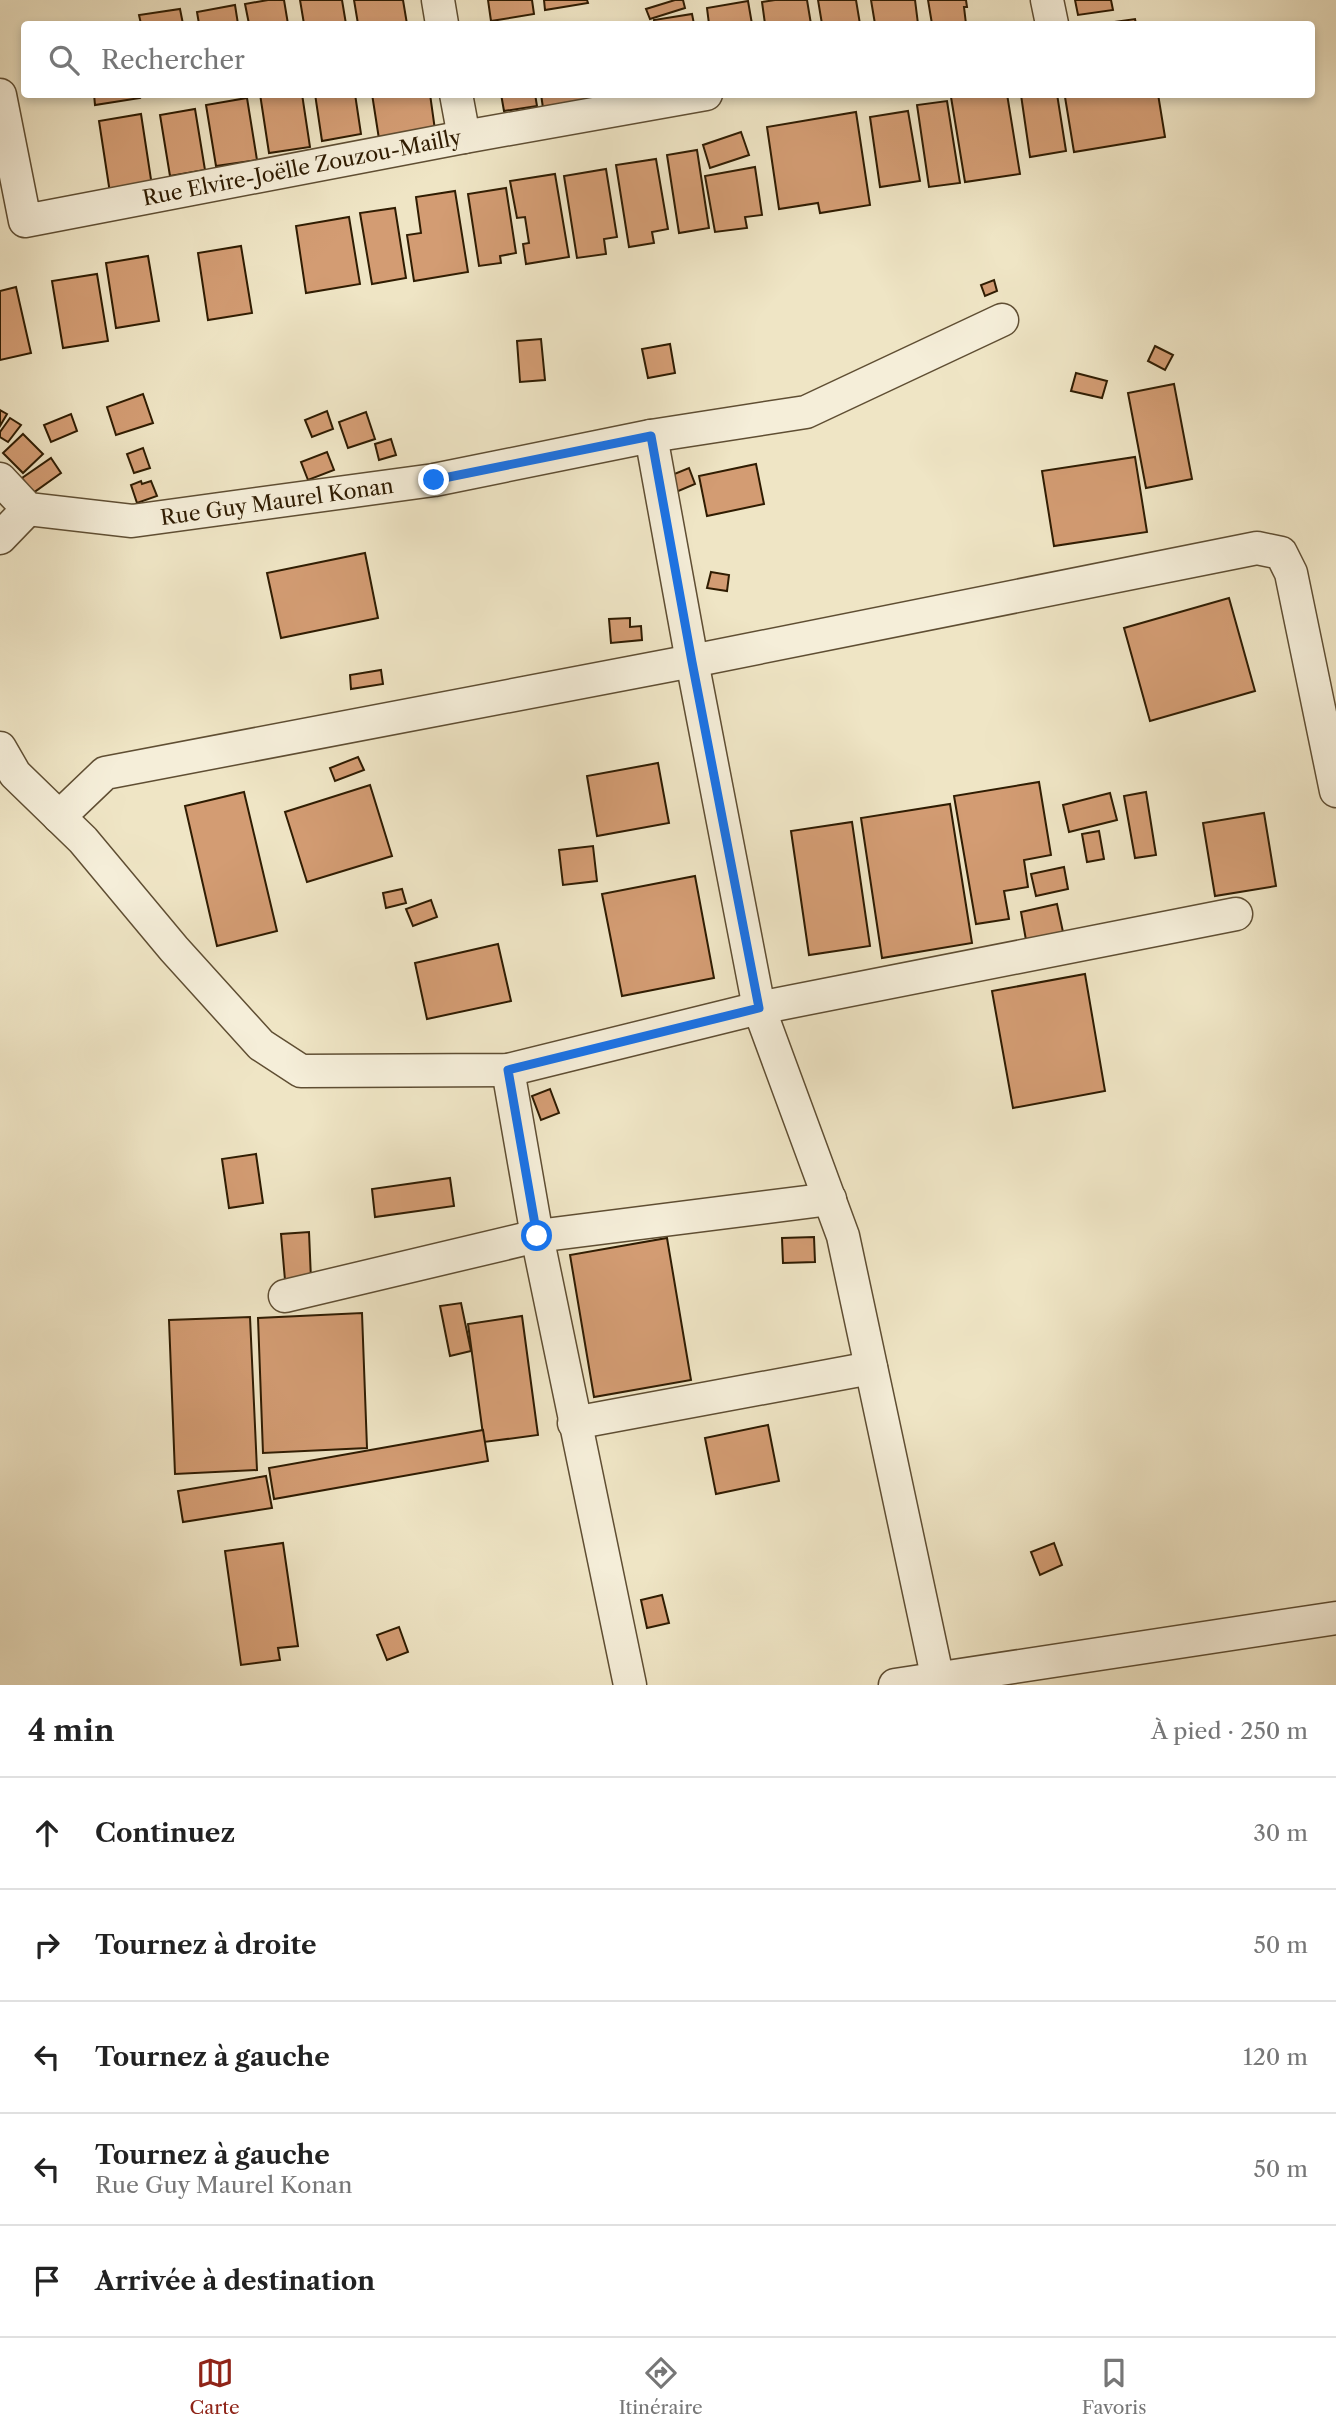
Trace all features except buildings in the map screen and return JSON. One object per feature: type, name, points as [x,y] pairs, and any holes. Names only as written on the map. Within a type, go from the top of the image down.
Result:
[{"type":"street","points":[[438,0],[442,21]]},
{"type":"street","points":[[1047,0],[1051,21]]},
{"type":"street","name":"Rue Elvire-Joëlle Zouzou-Mailly","points":[[0,95],[25,221],[683,98]]},
{"type":"street","points":[[457,98],[464,137]]},
{"type":"street","name":"Rue Guy Maurel Konan","points":[[27,509],[132,521],[434,480],[651,436],[807,412],[1002,320]]},
{"type":"street","points":[[651,436],[759,1008],[843,1236],[938,1681]]},
{"type":"street","points":[[0,479],[27,509],[0,538]]},
{"type":"street","points":[[59,817],[104,774],[692,662],[1257,548],[1281,553],[1291,573],[1336,791]]},
{"type":"street","points":[[0,748],[15,774],[83,840],[174,949],[261,1045],[301,1071],[508,1070],[759,1008],[1236,914]]},
{"type":"street","points":[[508,1070],[574,1423],[630,1685]]},
{"type":"street","points":[[285,1296],[537,1236],[830,1199]]},
{"type":"street","points":[[574,1423],[871,1368]]},
{"type":"street","points":[[895,1685],[938,1681],[1336,1618]]},
{"type":"route","points":[[434,480],[651,436],[759,1008],[508,1070],[537,1236]]}]
